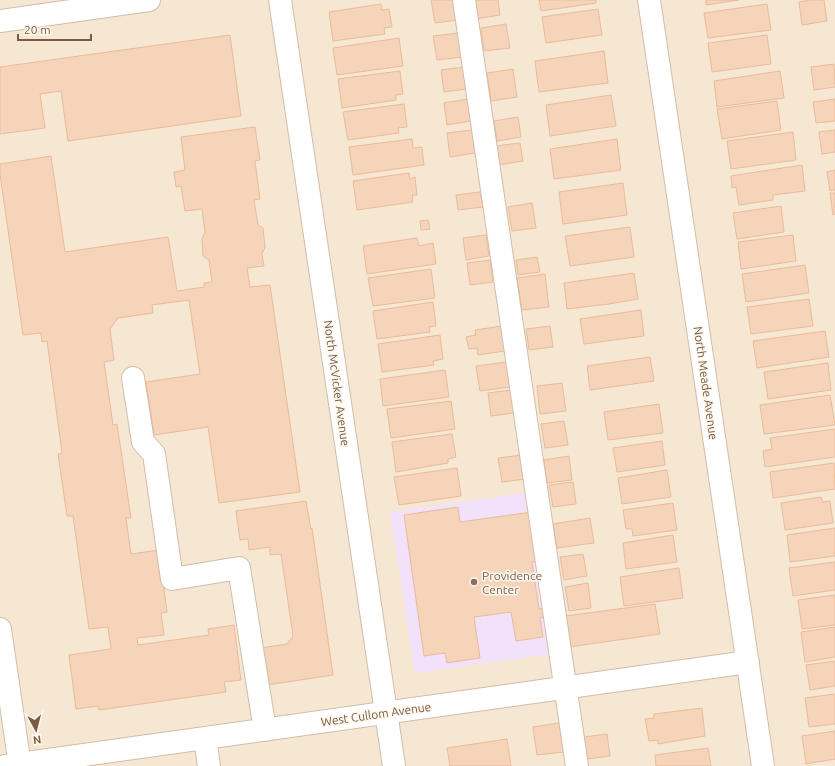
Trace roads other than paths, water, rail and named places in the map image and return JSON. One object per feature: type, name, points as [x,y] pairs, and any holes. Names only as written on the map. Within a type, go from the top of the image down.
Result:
[{"type":"street","points":[[0,21],[94,4],[149,0]]},
{"type":"street","name":"North McVicker Avenue","points":[[280,0],[394,766]]},
{"type":"street","points":[[464,0],[577,766]]},
{"type":"street","name":"North Meade Avenue","points":[[649,0],[763,766]]},
{"type":"street","points":[[133,378],[143,442],[154,454],[172,579],[239,568],[265,730]]},
{"type":"street","points":[[0,629],[15,765]]},
{"type":"street","name":"West Cullom Avenue","points":[[15,765],[748,662]]},
{"type":"street","points":[[205,738],[209,766]]},
{"type":"place","name":"Providence Center","points":[[474,582]]}]
